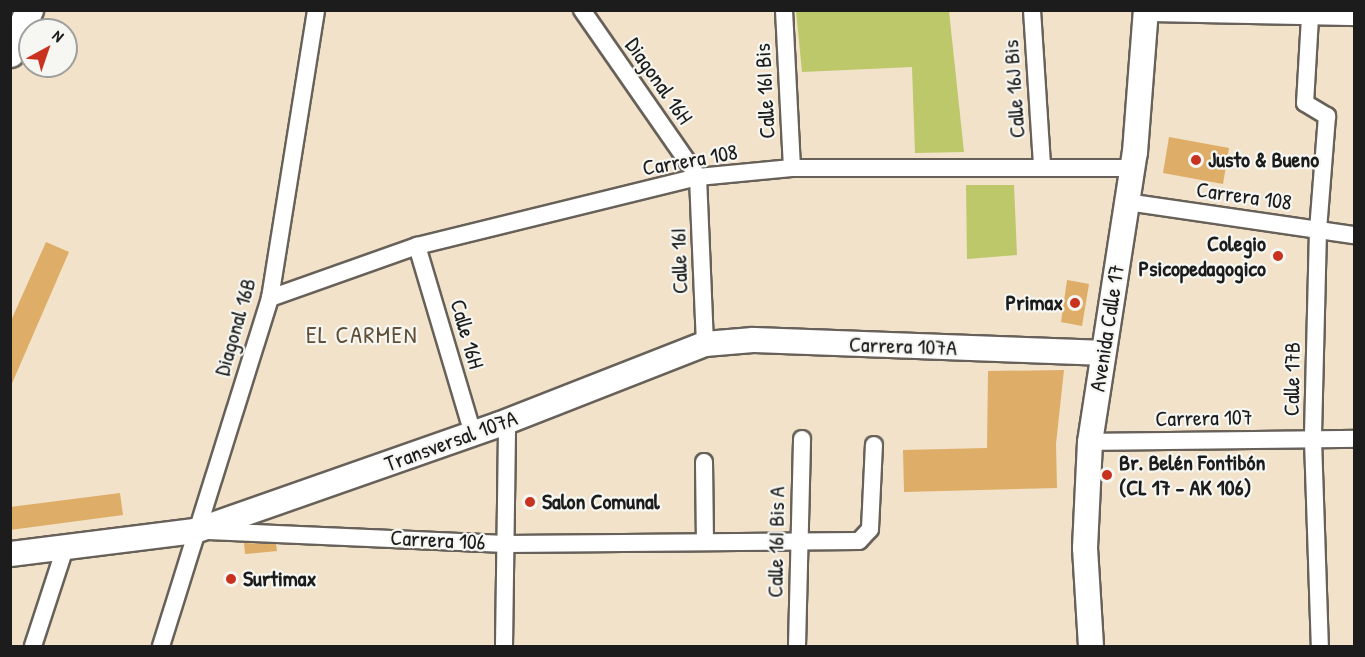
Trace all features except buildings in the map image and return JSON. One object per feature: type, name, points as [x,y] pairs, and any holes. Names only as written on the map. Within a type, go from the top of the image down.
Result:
[{"type":"main road","points":[[10,53],[29,10]]},
{"type":"street","name":"Diagonal 16B","points":[[161,646],[195,531],[270,298],[316,10]]},
{"type":"street","name":"Diagonal 16H","points":[[582,10],[698,177]]},
{"type":"street","name":"Calle 16I Bis","points":[[784,10],[792,168]]},
{"type":"street","name":"Calle 16J Bis","points":[[1032,10],[1042,165]]},
{"type":"street","points":[[1146,12],[1354,17]]},
{"type":"street","name":"Avenida Calle 17","points":[[1091,646],[1085,548],[1090,442],[1101,353],[1133,168],[1146,12]]},
{"type":"street","name":"Calle 17B","points":[[1310,17],[1305,103],[1325,113],[1318,230],[1313,440],[1320,646]]},
{"type":"street","name":"Carrera 108","points":[[270,298],[417,246],[698,177],[792,168],[1042,165],[1133,168]]},
{"type":"street","name":"Calle 16I","points":[[698,177],[705,344]]},
{"type":"street","name":"Carrera 108","points":[[1127,202],[1354,235]]},
{"type":"street","name":"Calle 16H","points":[[417,246],[472,434]]},
{"type":"street","name":"Carrera 107A","points":[[705,344],[753,340],[1101,353]]},
{"type":"street","name":"Transversal 107A","points":[[195,531],[507,422],[705,344]]},
{"type":"street","points":[[504,646],[507,422]]},
{"type":"street","name":"Carrera 107","points":[[1090,442],[1354,439]]},
{"type":"street","name":"Calle 16I Bis A","points":[[797,646],[797,541],[802,440]]},
{"type":"street","name":"Carrera 106","points":[[10,555],[195,531],[506,544],[705,540],[859,541],[870,529],[874,445]]},
{"type":"street","points":[[704,462],[705,540]]},
{"type":"street","points":[[33,646],[65,548]]},
{"type":"green space","points":[[796,11],[949,11],[964,152],[915,153],[912,67],[802,72]]},
{"type":"green space","points":[[966,185],[1014,185],[1017,255],[967,259]]},
{"type":"place","name":"Justo & Bueno","points":[[1196,160]]},
{"type":"place","name":"Colegio Psicopedagogico","points":[[1278,256]]},
{"type":"place","name":"Primax","points":[[1075,303]]},
{"type":"place","name":"Br. Belén Fontibón (CL 17 - AK 106)","points":[[1107,475]]},
{"type":"place","name":"Salon Comunal","points":[[530,502]]},
{"type":"place","name":"Surtimax","points":[[231,579]]},
{"type":"district","name":"EL CARMEN","points":[[362,335]]}]
